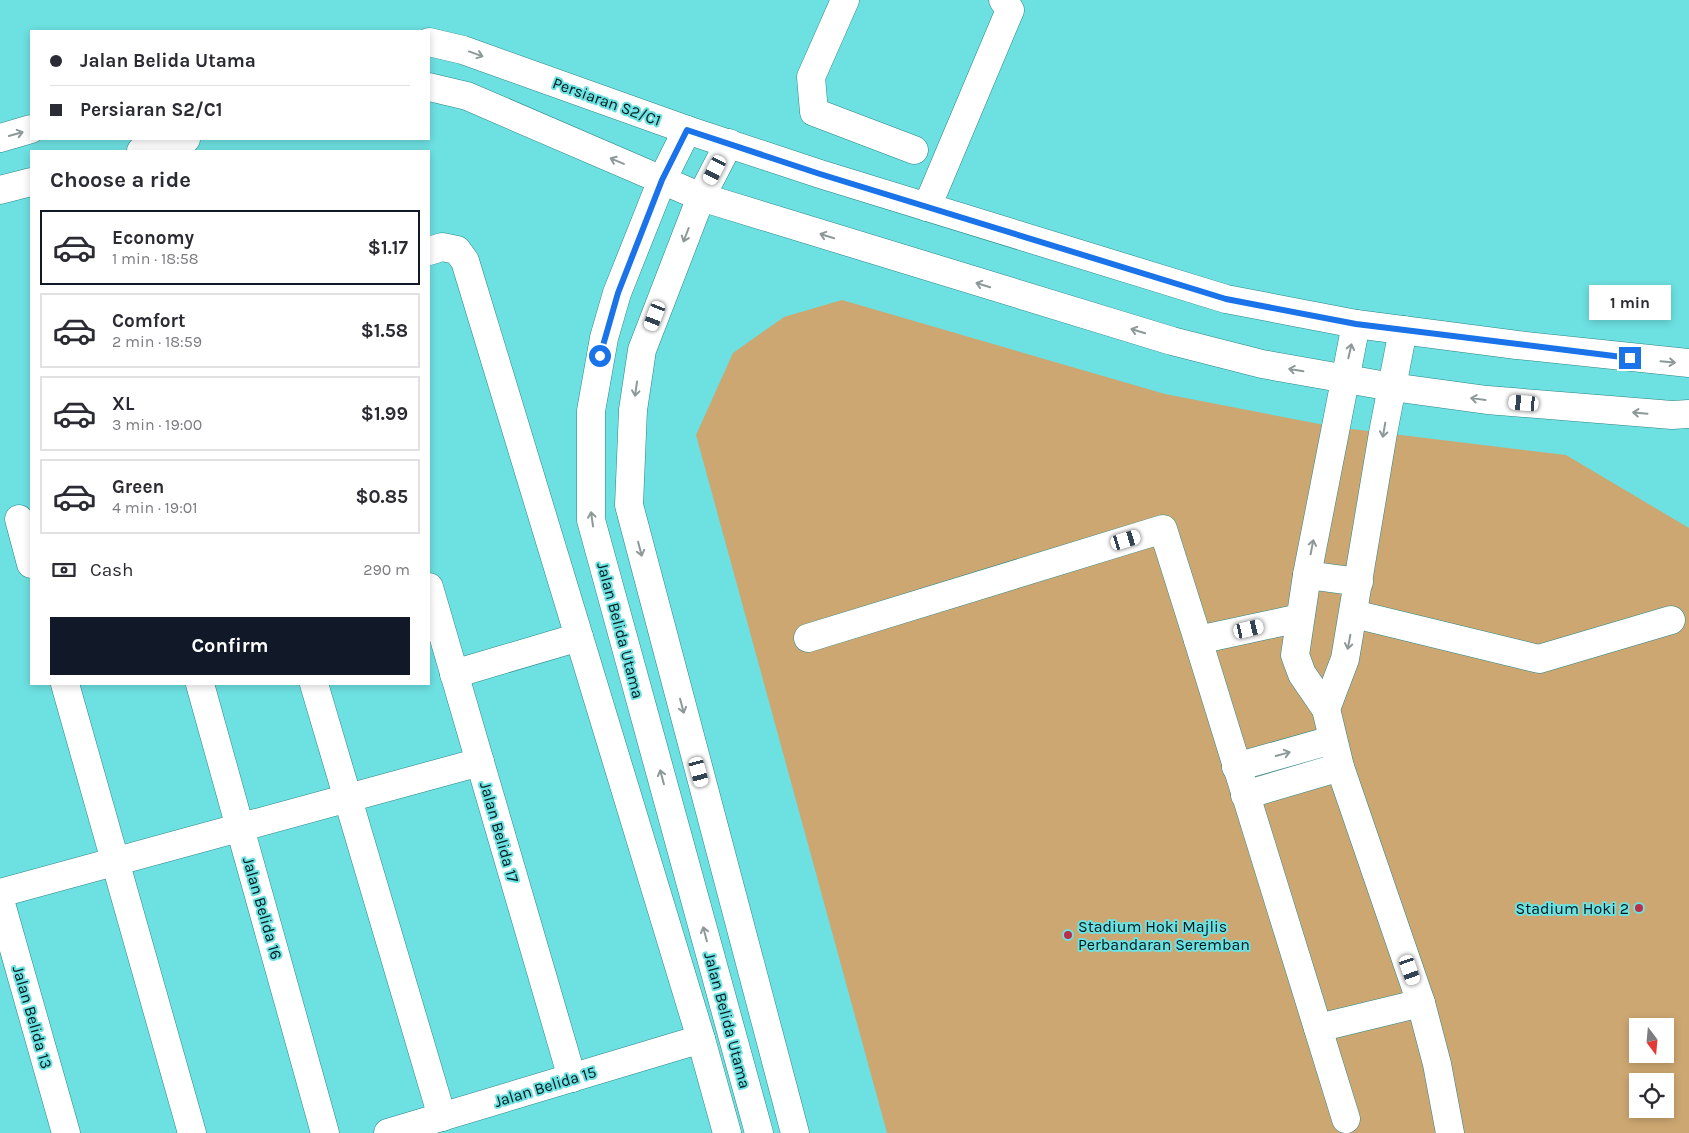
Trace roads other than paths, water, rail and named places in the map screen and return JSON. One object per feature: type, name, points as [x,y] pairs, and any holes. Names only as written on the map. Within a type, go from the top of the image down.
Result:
[{"type":"main road","points":[[844,0],[811,77],[814,112],[914,150]]},
{"type":"main road","points":[[927,207],[1010,10],[1002,0]]},
{"type":"main road","name":"Persiaran S2/C1","points":[[430,42],[463,50],[687,130],[927,207],[1226,299],[1356,324],[1689,363]]},
{"type":"main road","points":[[430,87],[467,96],[701,197],[1172,342],[1262,364],[1392,387],[1487,400],[1672,415],[1689,414]]},
{"type":"main road","points":[[0,138],[30,129]]},
{"type":"main road","name":"Jalan Belida Utama","points":[[687,130],[662,180],[618,293],[604,338],[591,411],[591,520],[759,1133]]},
{"type":"main road","points":[[145,150],[182,140]]},
{"type":"main road","points":[[729,143],[701,197],[642,350],[633,410],[629,505],[795,1133]]},
{"type":"main road","points":[[0,190],[30,182]]},
{"type":"main road","points":[[430,251],[442,247],[458,250],[465,261],[701,1039],[727,1133]]},
{"type":"main road","points":[[1356,324],[1307,575],[1296,656],[1302,674],[1326,709],[1332,740],[1340,766],[1422,1003],[1438,1064],[1450,1133]]},
{"type":"main road","points":[[1326,709],[1345,660],[1392,387],[1404,330]]},
{"type":"main road","points":[[17,520],[30,561]]},
{"type":"main road","points":[[808,638],[1163,529],[1346,1119]]},
{"type":"main road","points":[[1307,575],[1359,582]]},
{"type":"main road","name":"Jalan Belida 17","points":[[430,590],[572,1078]]},
{"type":"main road","points":[[1354,614],[1539,659],[1671,620]]},
{"type":"main road","points":[[1198,640],[1300,618]]},
{"type":"main road","points":[[454,674],[579,637]]},
{"type":"main road","points":[[65,685],[192,1133]]},
{"type":"main road","name":"Jalan Belida 16","points":[[200,685],[325,1133]]},
{"type":"main road","points":[[314,685],[442,1117]]},
{"type":"main road","points":[[1236,767],[1332,740]]},
{"type":"main road","points":[[0,893],[480,762]]},
{"type":"main road","points":[[1245,795],[1340,766]]},
{"type":"main road","name":"Jalan Belida 13","points":[[0,900],[66,1133]]},
{"type":"main road","points":[[1318,1028],[1422,1003]]},
{"type":"main road","name":"Jalan Belida 15","points":[[388,1133],[701,1039]]},
{"type":"place","name":"Stadium Hoki 2","points":[[1639,908]]},
{"type":"place","name":"Stadium Hoki Majlis Perbandaran Seremban","points":[[1068,935]]}]
